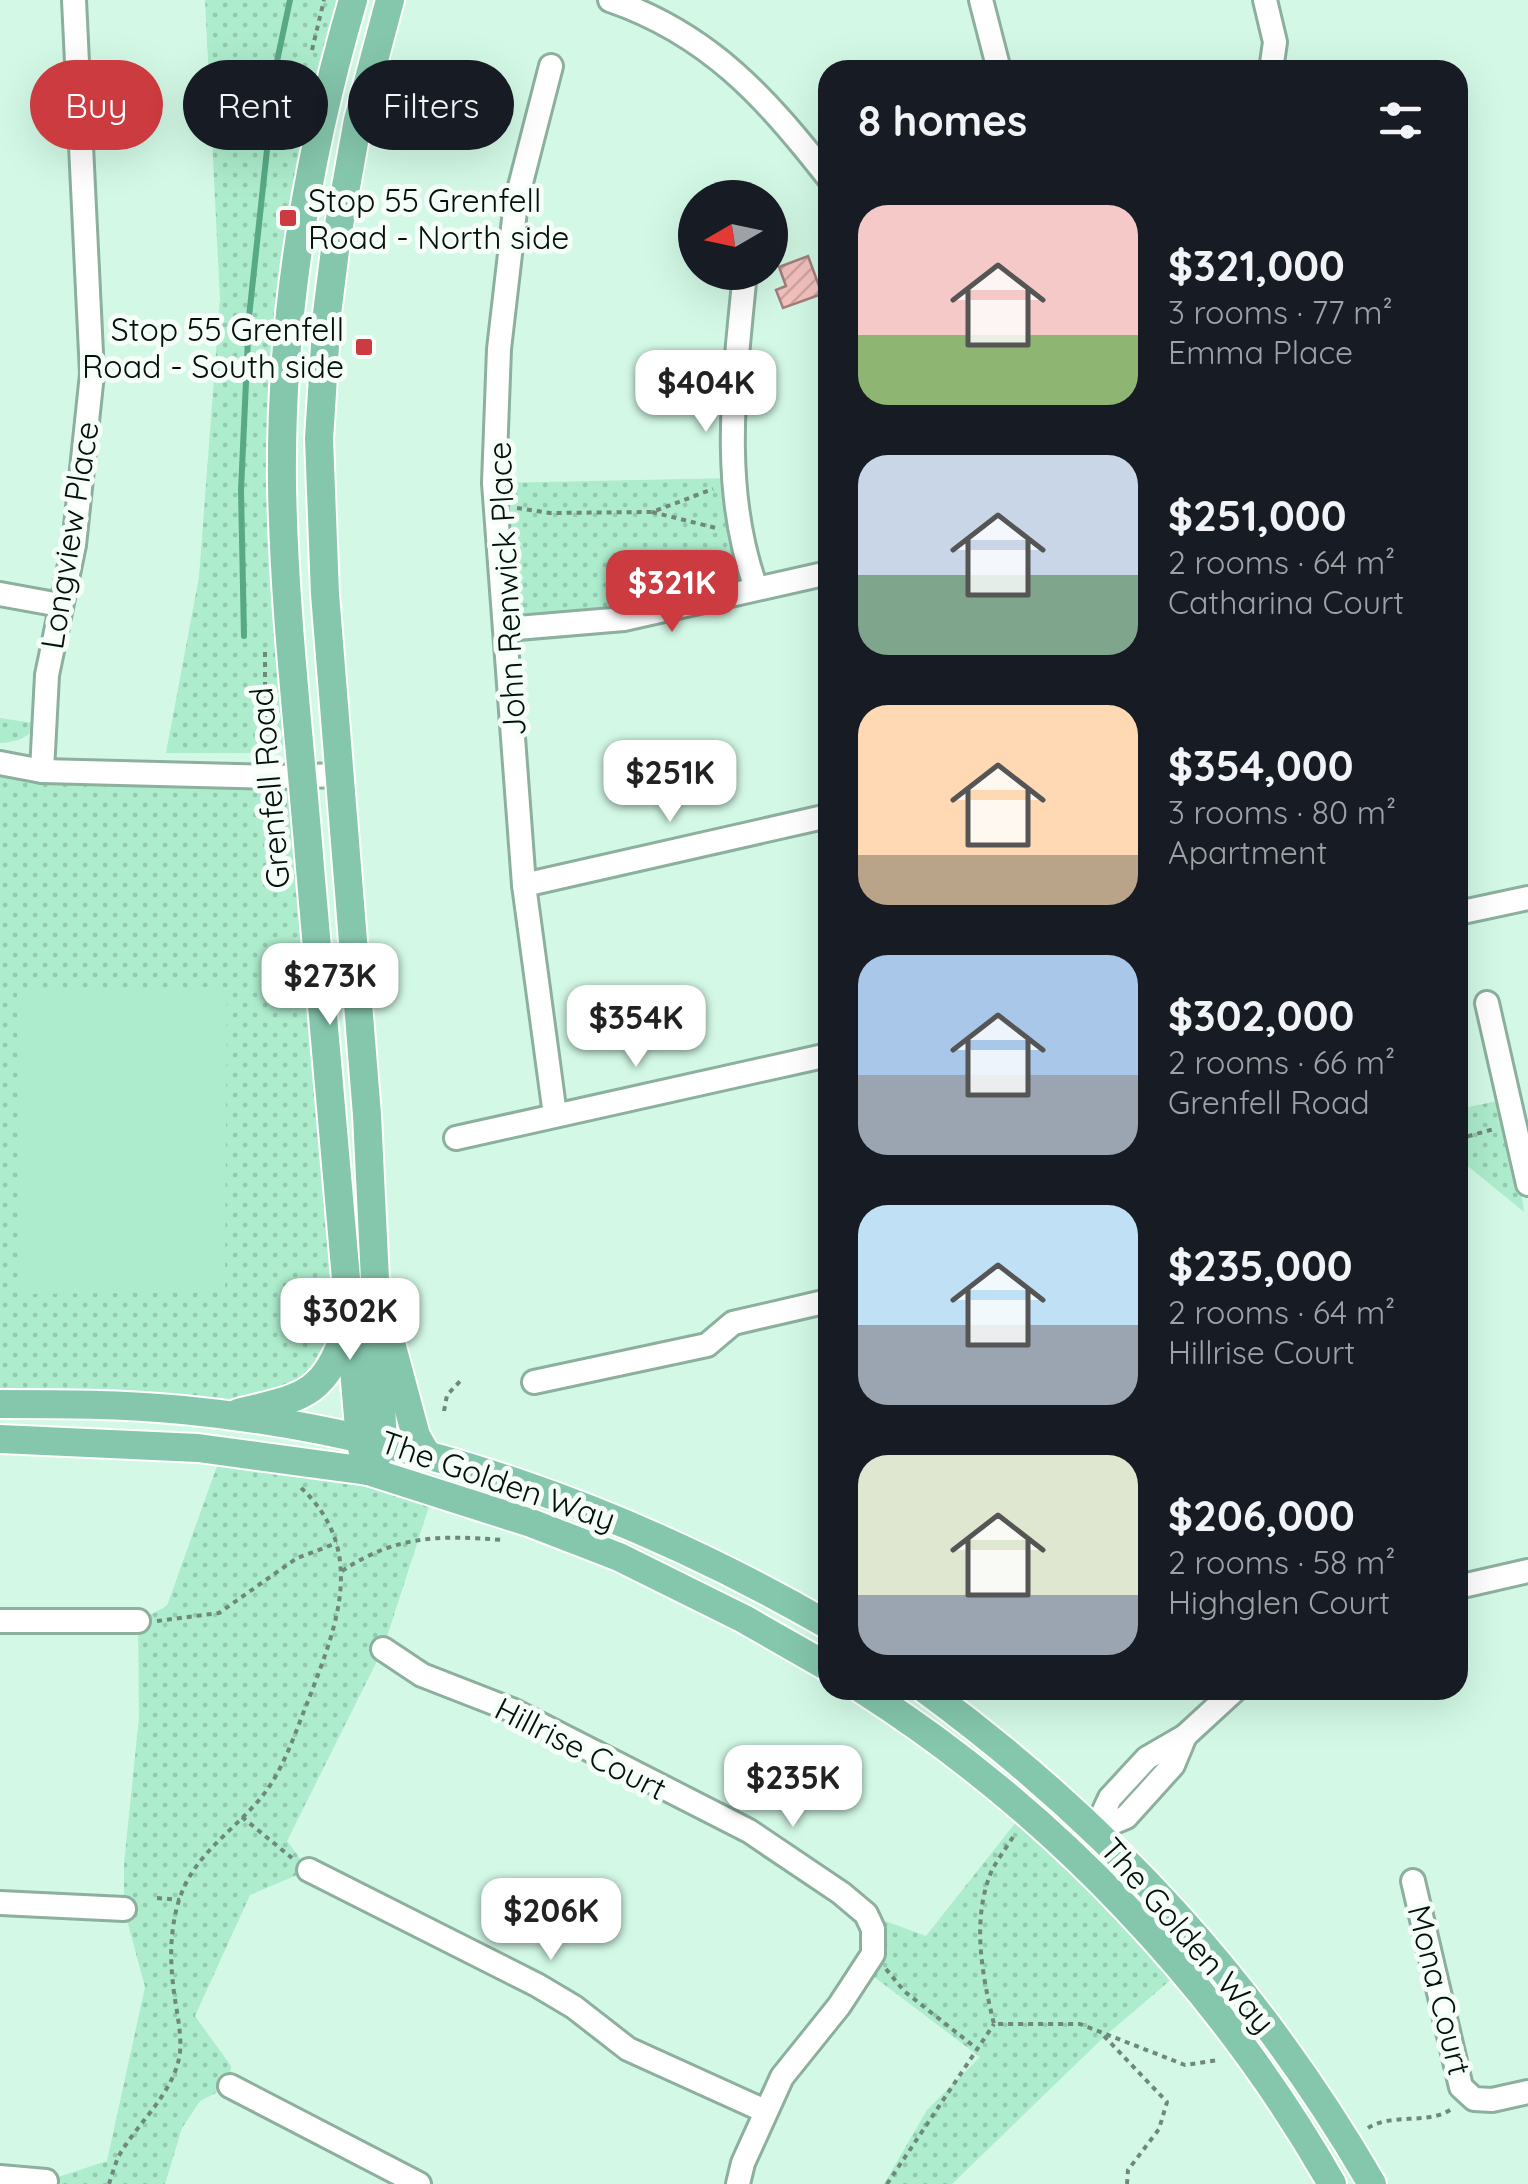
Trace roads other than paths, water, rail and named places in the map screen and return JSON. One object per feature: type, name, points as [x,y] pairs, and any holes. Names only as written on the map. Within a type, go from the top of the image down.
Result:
[{"type":"main road","name":"Grenfell Road","points":[[354,0],[316,138],[305,200],[285,372],[282,484],[302,776],[350,1319],[371,1442]]},
{"type":"main road","points":[[368,1470],[374,1277],[366,1115],[321,524],[322,374],[326,314],[345,184],[390,0]]},
{"type":"main road","points":[[374,1277],[416,1436],[427,1456]]},
{"type":"main road","points":[[227,1416],[281,1402],[318,1384],[332,1366],[350,1319]]},
{"type":"main road","name":"The Golden Way","points":[[0,1404],[108,1405],[227,1416],[427,1456],[527,1485],[654,1535],[818,1619]]},
{"type":"main road","name":"The Golden Way","points":[[0,1438],[198,1448],[368,1470],[619,1558],[744,1619],[818,1661]]},
{"type":"main road","name":"The Golden Way","points":[[878,1700],[944,1746],[1072,1855],[1182,1971],[1276,2094],[1332,2184]]},
{"type":"main road","name":"The Golden Way","points":[[939,1700],[1028,1769],[1128,1860],[1226,1968],[1318,2094],[1372,2184]]},
{"type":"street","name":"Longview Place","points":[[42,771],[46,675],[74,545],[92,374],[74,0]]},
{"type":"street","points":[[610,0],[699,42],[774,109],[818,164]]},
{"type":"street","points":[[981,0],[996,60]]},
{"type":"street","points":[[1265,0],[1275,42],[1272,60]]},
{"type":"street","name":"John Renwick Place","points":[[551,66],[516,202],[499,349],[494,482],[524,885],[555,1116]]},
{"type":"street","points":[[743,290],[732,408],[732,478],[740,534],[756,588]]},
{"type":"street","points":[[506,629],[624,619],[818,575]]},
{"type":"street","points":[[0,594],[60,605]]},
{"type":"street","points":[[0,763],[42,771],[339,775]]},
{"type":"street","points":[[524,885],[818,818]]},
{"type":"street","points":[[1468,911],[1528,898]]},
{"type":"street","points":[[1487,1003],[1528,1184]]},
{"type":"street","points":[[456,1138],[818,1056]]},
{"type":"street","points":[[534,1382],[707,1346],[733,1323],[818,1304]]},
{"type":"street","points":[[1468,1585],[1528,1571]]},
{"type":"street","points":[[0,1621],[138,1621]]},
{"type":"street","name":"Hillrise Court","points":[[383,1649],[422,1675],[512,1710],[748,1831],[856,1903],[873,1929],[873,1954],[839,2006],[782,2077],[765,2110]]},
{"type":"street","points":[[1072,1855],[1095,1830],[1132,1811],[1174,1765],[1185,1736],[1224,1700]]},
{"type":"street","points":[[309,1870],[536,1985],[574,2007],[628,2049],[765,2110],[738,2184]]},
{"type":"street","name":"Mona Court","points":[[1413,1881],[1462,2087],[1474,2100],[1528,2092]]},
{"type":"street","points":[[0,1903],[124,1908]]},
{"type":"street","points":[[230,2086],[420,2184]]},
{"type":"street","points":[[0,2177],[46,2181]]},
{"type":"waterway","points":[[244,636],[241,490],[249,317],[276,66],[290,0]]},
{"type":"place","name":"Stop 55 Grenfell Road - North side","points":[[288,218]]},
{"type":"place","name":"Stop 55 Grenfell Road - South side","points":[[364,347]]}]
